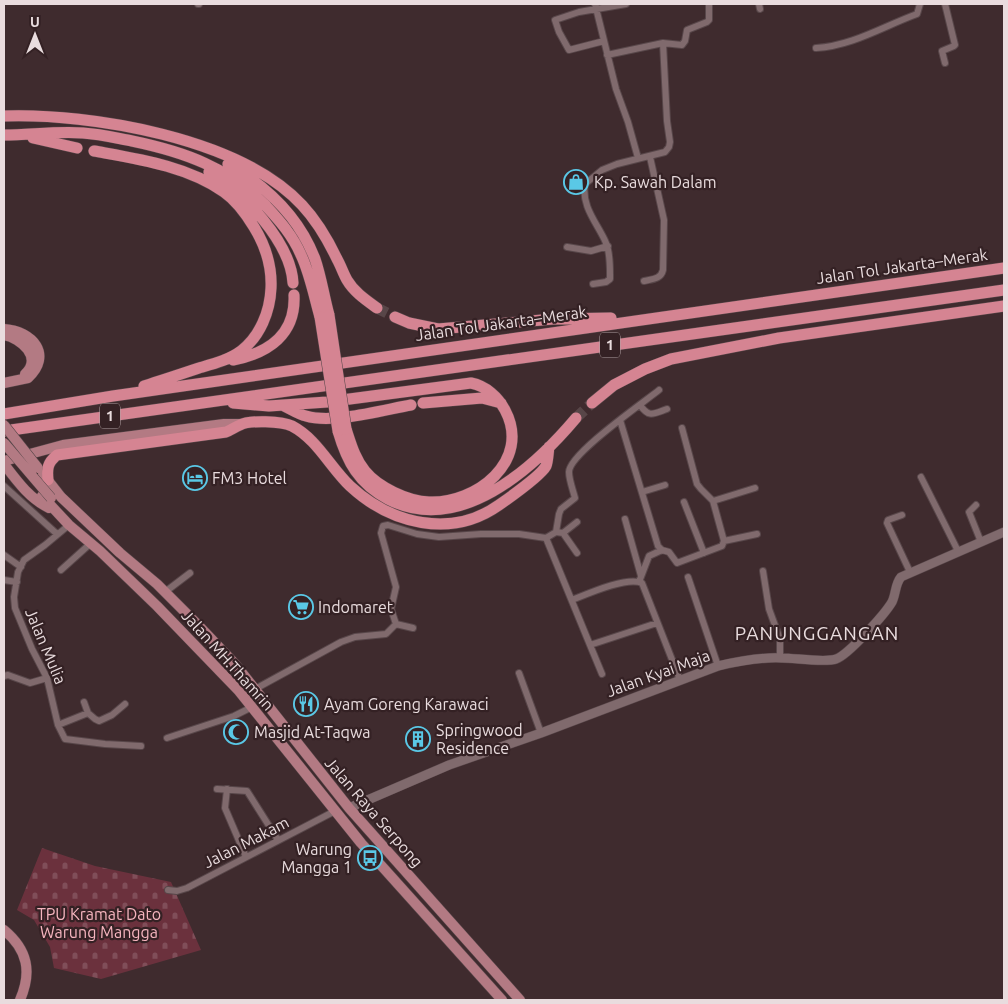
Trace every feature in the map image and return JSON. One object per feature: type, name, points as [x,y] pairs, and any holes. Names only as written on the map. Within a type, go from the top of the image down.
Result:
[{"type":"highway","points":[[4,116],[47,116],[78,119],[150,132],[220,153],[262,173],[285,189],[302,205],[321,229],[346,280],[377,308]]},
{"type":"highway","points":[[10,135],[84,133],[154,145],[204,162],[236,180],[257,197],[283,223],[302,256],[324,316]]},
{"type":"highway","points":[[10,135],[77,148]]},
{"type":"highway","points":[[184,141],[251,178],[272,195],[304,236],[315,260],[345,454],[357,475],[378,494],[399,505],[429,511],[452,509],[472,502],[493,492],[550,447],[576,418]]},
{"type":"highway","points":[[154,145],[195,164],[237,191],[279,241],[288,261],[293,283]]},
{"type":"highway","points":[[94,151],[159,164],[204,180],[225,193],[245,212],[259,236],[269,259],[271,280],[271,296],[258,334],[234,356],[113,396]]},
{"type":"highway","name":"Jalan Tol Jakarta–Merak","points":[[4,414],[113,396],[1004,268]]},
{"type":"highway","name":"1","points":[[4,431],[1004,290]]},
{"type":"highway","points":[[214,364],[244,358],[277,341],[289,326],[294,295]]},
{"type":"highway","points":[[592,403],[614,385],[645,369],[672,359],[779,338],[1004,306]]},
{"type":"highway","points":[[395,317],[409,323],[438,329],[552,318],[645,319]]},
{"type":"highway","points":[[216,401],[269,406],[327,402],[470,383],[484,388],[501,403],[507,414],[512,435],[509,456],[500,470],[487,484],[470,494],[450,500],[428,502],[400,494],[382,486],[365,470],[342,430]]},
{"type":"highway","points":[[283,405],[306,416],[326,418],[358,415],[417,404],[482,398],[501,403]]},
{"type":"highway","points":[[48,480],[48,466],[57,455],[226,432],[241,424],[277,422],[292,426],[312,442],[349,485],[386,512],[416,522],[443,523],[468,520],[491,511],[517,493],[546,467],[550,447]]},
{"type":"main road","points":[[4,329],[21,332],[32,339],[38,350],[38,360],[32,374],[28,378],[4,383]]},
{"type":"main road","points":[[4,335],[20,340],[27,347],[30,354],[28,371],[18,380]]},
{"type":"main road","points":[[43,498],[22,488],[4,463],[63,445],[224,424],[241,424]]},
{"type":"main road","name":"Jalan Raya Serpong","points":[[4,425],[62,497],[199,626],[255,689],[349,808],[520,1000]]},
{"type":"main road","points":[[4,442],[43,498]]},
{"type":"main road","points":[[4,451],[58,514],[91,543]]},
{"type":"main road","name":"Jalan Raya Serpong","points":[[43,498],[80,515]]},
{"type":"main road","name":"Jalan Kyai Maja","points":[[349,808],[449,765],[541,733],[718,666],[740,661],[780,657],[832,660],[842,656],[892,601],[898,580],[901,577],[1004,532]]},
{"type":"main road","name":"Jalan MH.Thamrin","points":[[91,543],[157,606],[239,691],[335,811],[420,910],[502,1000]]},
{"type":"main road","points":[[274,735],[284,727]]},
{"type":"main road","points":[[420,910],[431,901]]},
{"type":"main road","points":[[4,930],[20,947],[26,963],[27,980],[20,1000]]},
{"type":"street","points":[[604,41],[569,50],[556,26],[555,20],[595,6],[626,4]]},
{"type":"street","points":[[607,55],[662,43],[683,44],[687,30],[709,20],[709,4]]},
{"type":"street","points":[[816,48],[834,46],[860,38],[889,24],[917,14],[920,4]]},
{"type":"street","points":[[945,4],[954,44],[954,46],[942,51],[945,63]]},
{"type":"street","points":[[595,6],[616,89],[638,158]]},
{"type":"street","points":[[593,284],[610,279],[608,246],[585,200],[585,184],[602,170],[638,158],[650,157],[665,152],[669,147],[662,43]]},
{"type":"street","points":[[644,280],[661,276],[663,270],[664,220],[650,157]]},
{"type":"street","points":[[567,247],[591,251],[608,246]]},
{"type":"street","points":[[577,553],[559,532],[559,514],[561,509],[575,498],[569,472],[574,460],[620,420],[659,390]]},
{"type":"street","points":[[640,405],[646,413],[650,414],[667,409]]},
{"type":"street","points":[[620,420],[658,546],[662,550],[669,552],[677,563],[722,546],[724,541],[713,501],[698,484],[682,428]]},
{"type":"street","points":[[921,478],[958,552]]},
{"type":"street","points":[[642,492],[665,485]]},
{"type":"street","points":[[4,486],[57,534]]},
{"type":"street","points":[[713,501],[755,488]]},
{"type":"street","points":[[684,502],[704,553]]},
{"type":"street","points":[[976,505],[969,512],[981,542]]},
{"type":"street","points":[[902,515],[888,520],[887,523],[910,572]]},
{"type":"street","points":[[625,519],[640,579],[680,680]]},
{"type":"street","points":[[396,624],[391,609],[396,587],[382,533],[383,526],[388,525],[417,534],[439,537],[503,534],[546,538],[576,522]]},
{"type":"street","points":[[4,555],[21,567],[24,560],[69,525]]},
{"type":"street","points":[[724,541],[757,534]]},
{"type":"street","points":[[546,538],[602,674]]},
{"type":"street","points":[[61,570],[91,543]]},
{"type":"street","points":[[640,579],[649,556],[662,550]]},
{"type":"street","name":"Jalan Mulia","points":[[21,567],[14,598],[15,608],[32,650],[47,678],[58,725],[66,739],[141,746]]},
{"type":"street","points":[[763,571],[769,609],[780,639],[780,657]]},
{"type":"street","points":[[165,592],[190,573]]},
{"type":"street","points":[[688,577],[718,666]]},
{"type":"street","points":[[572,600],[606,587],[640,579]]},
{"type":"street","points":[[4,580],[17,582]]},
{"type":"street","points":[[590,645],[657,623]]},
{"type":"street","points":[[396,624],[413,628]]},
{"type":"street","points":[[255,689],[341,642],[354,637],[386,634],[396,624]]},
{"type":"street","points":[[520,672],[541,733]]},
{"type":"street","points":[[4,676],[8,675],[30,683],[47,678]]},
{"type":"street","points":[[84,702],[88,714],[99,721],[112,715],[124,704]]},
{"type":"street","points":[[167,738],[234,716],[252,707]]},
{"type":"street","points":[[58,725],[88,714]]},
{"type":"street","points":[[217,789],[244,790],[248,792],[278,840]]},
{"type":"street","points":[[227,789],[225,808],[246,857]]},
{"type":"street","name":"Jalan Makam","points":[[168,890],[183,890],[335,811]]},
{"type":"green space","name":"TPU Kramat Dato Warung Mangga","points":[[42,848],[95,866],[171,882],[201,950],[101,979],[54,968],[50,947],[34,920],[17,910]]},
{"type":"tunnel","points":[[377,308],[395,317]]},
{"type":"tunnel","points":[[576,418],[592,403]]},
{"type":"place","name":"Kp. Sawah Dalam","points":[[576,182]]},
{"type":"place","name":"FM3 Hotel","points":[[195,478]]},
{"type":"place","name":"Indomaret","points":[[301,607]]},
{"type":"place","name":"Ayam Goreng Karawaci","points":[[306,704]]},
{"type":"place","name":"Masjid At-Taqwa","points":[[236,732]]},
{"type":"place","name":"Springwood Residence","points":[[418,739]]},
{"type":"place","name":"Warung Mangga 1","points":[[370,858]]},
{"type":"district","name":"PANUNGGANGAN","points":[[817,633]]}]
